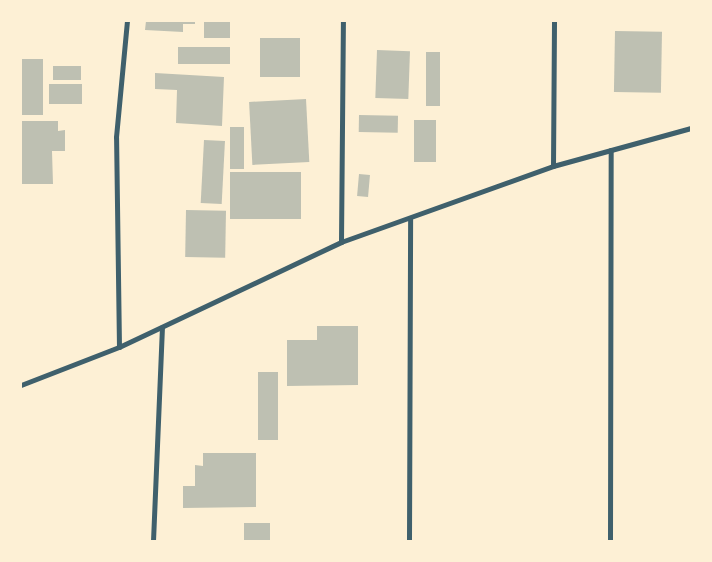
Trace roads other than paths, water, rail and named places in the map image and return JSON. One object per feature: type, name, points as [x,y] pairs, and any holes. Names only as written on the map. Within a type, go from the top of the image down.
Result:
[{"type":"street","points":[[119,347],[116,138],[127,21]]},
{"type":"street","points":[[341,242],[343,21]]},
{"type":"street","points":[[554,21],[554,166]]},
{"type":"street","points":[[21,385],[162,328],[341,242],[410,219],[554,166],[691,128]]},
{"type":"street","points":[[610,150],[610,541]]},
{"type":"street","points":[[409,541],[410,219]]},
{"type":"street","points":[[153,541],[162,328]]}]
